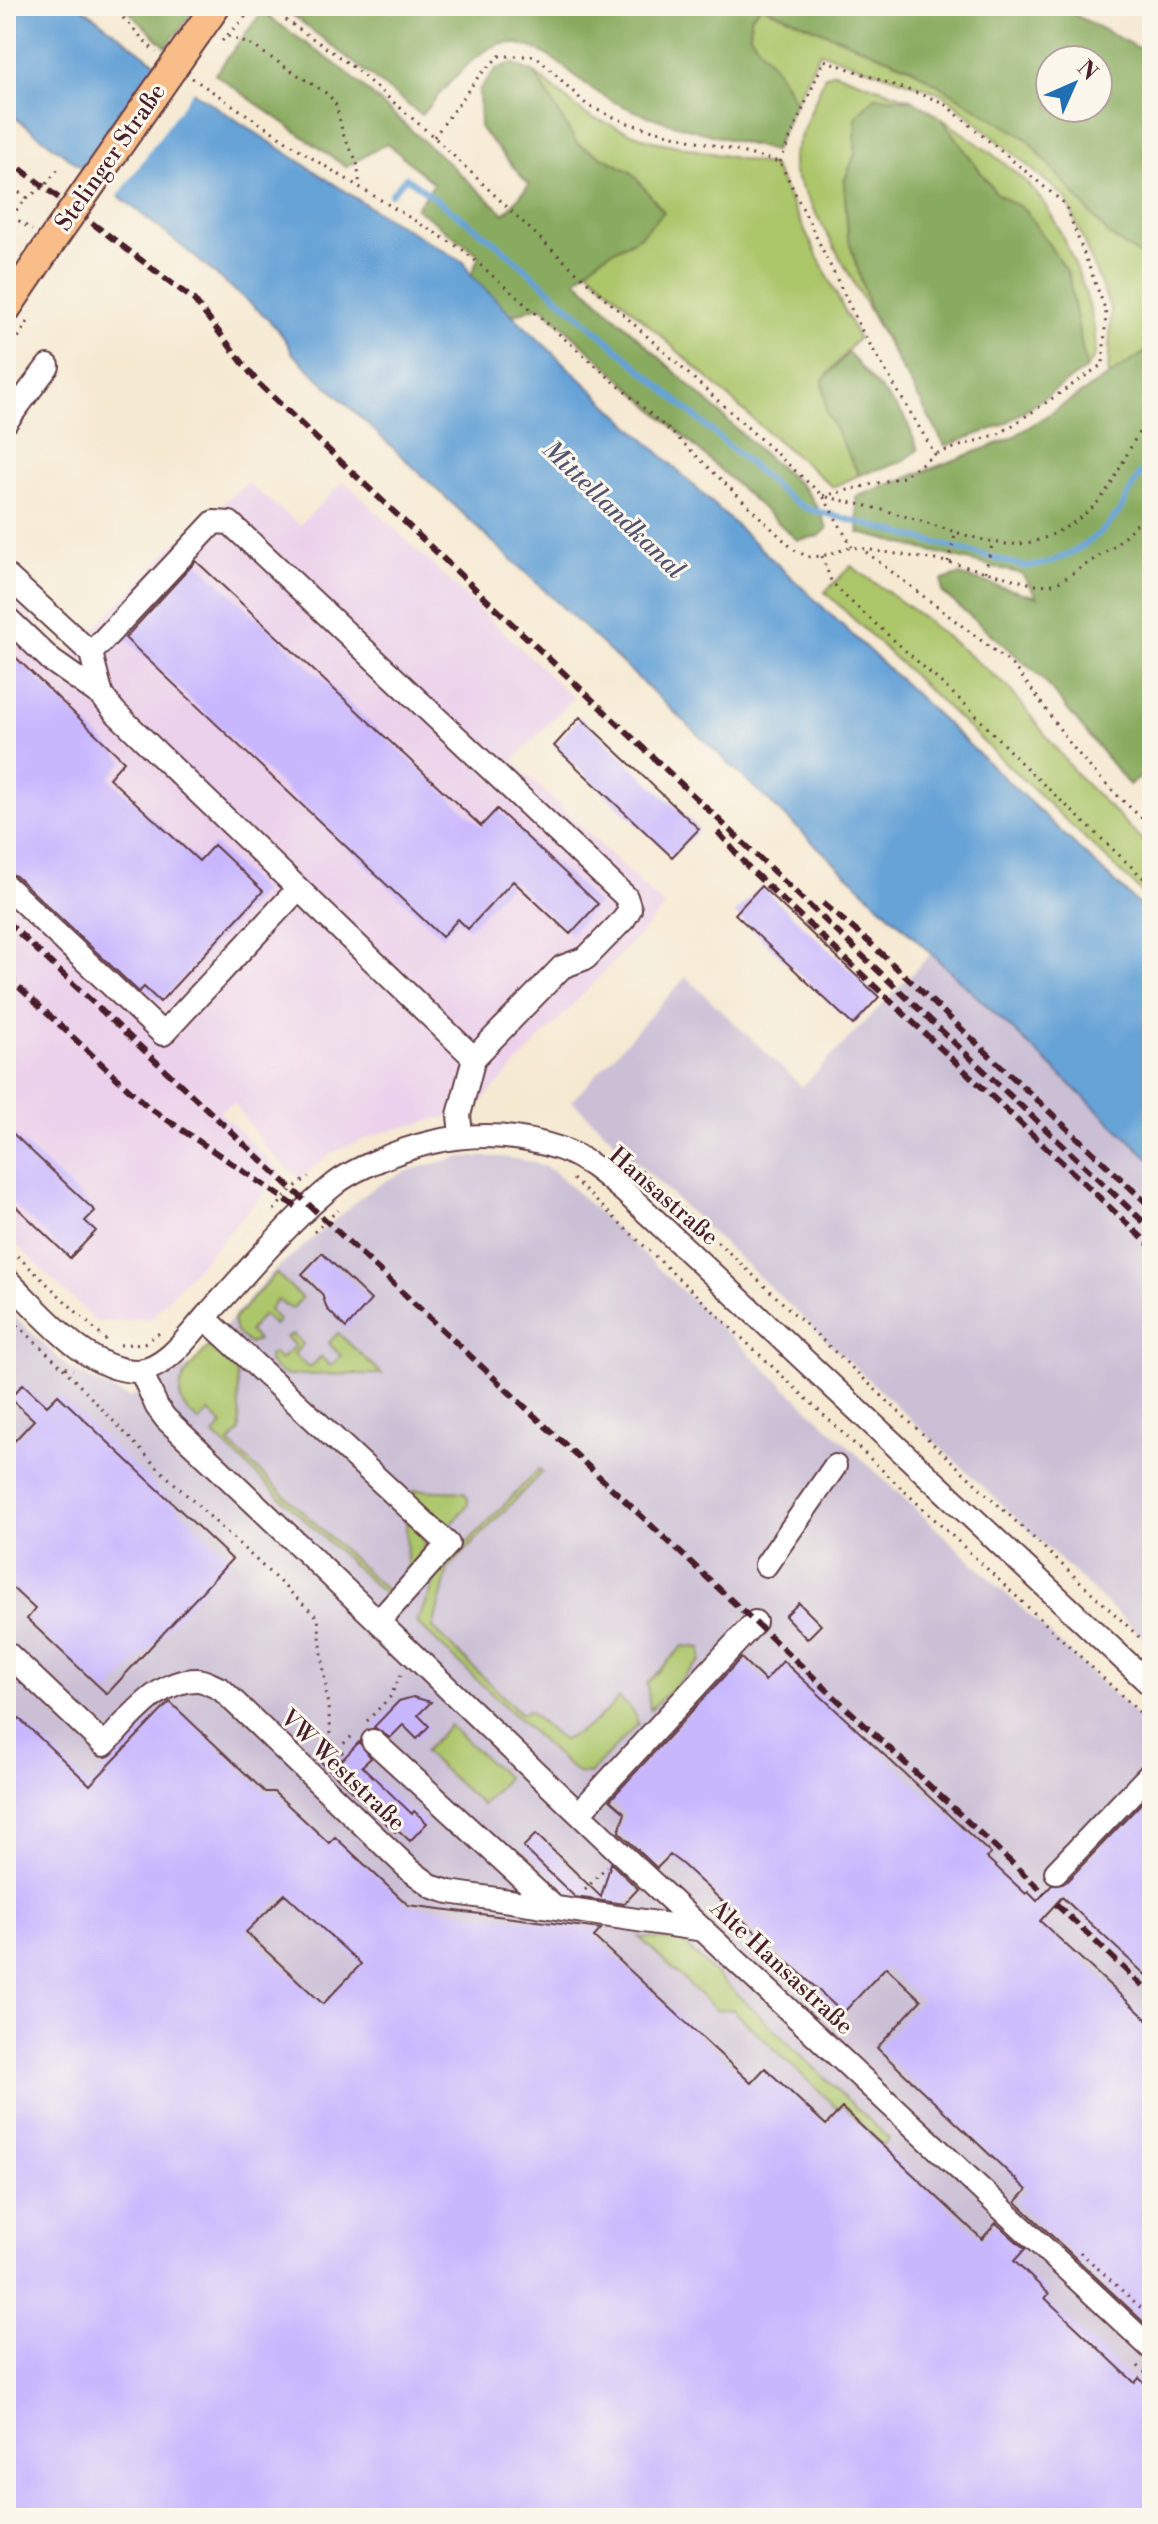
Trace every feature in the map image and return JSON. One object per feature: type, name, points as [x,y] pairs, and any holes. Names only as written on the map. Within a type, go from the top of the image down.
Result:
[{"type":"main road","name":"Stelinger Straße","points":[[6,309],[44,236],[216,6]]},
{"type":"street","points":[[6,422],[48,366]]},
{"type":"street","points":[[91,653],[214,522],[230,523],[626,897],[630,909],[624,919],[586,958],[562,967],[474,1058],[459,1115],[461,1136]]},
{"type":"street","points":[[6,575],[91,653],[102,696]]},
{"type":"street","points":[[6,617],[52,661],[102,696],[474,1058]]},
{"type":"street","points":[[6,886],[163,1034],[298,889]]},
{"type":"street","name":"Hansastraße","points":[[141,1371],[172,1353],[310,1206],[337,1182],[404,1149],[461,1136],[488,1134],[561,1149],[593,1166],[615,1184],[1152,1686]]},
{"type":"street","points":[[6,1279],[83,1352],[111,1368],[141,1371]]},
{"type":"street","points":[[205,1318],[448,1544],[379,1621]]},
{"type":"street","name":"Alte Hansastraße","points":[[141,1371],[157,1407],[166,1419],[616,1849],[1152,2349]]},
{"type":"street","points":[[766,1565],[835,1466]]},
{"type":"street","points":[[579,1813],[755,1622]]},
{"type":"street","name":"VW Weststraße","points":[[6,1652],[104,1745],[152,1696],[175,1683],[199,1680],[221,1689],[426,1882],[449,1892],[705,1930]]},
{"type":"street","points":[[373,1741],[564,1909]]},
{"type":"street","points":[[1056,1872],[1152,1772]]},
{"type":"path","points":[[112,6],[159,55]]},
{"type":"path","points":[[252,6],[228,36],[253,46],[329,95],[336,105],[343,134],[357,162],[360,187]]},
{"type":"path","points":[[266,6],[348,63],[434,137],[550,248],[823,496],[852,547]]},
{"type":"path","points":[[434,137],[478,77],[499,56],[536,56],[588,106],[630,124],[780,162]]},
{"type":"path","points":[[823,496],[903,477],[935,454],[1001,433],[1103,364],[1106,311],[1065,204],[942,102],[824,60],[780,162],[862,331],[935,454]]},
{"type":"path","points":[[192,78],[315,160],[463,250],[677,437],[793,549],[808,557],[852,547],[948,562],[1036,585],[1056,584],[1113,547],[1152,509]]},
{"type":"path","points":[[6,222],[27,198],[45,186],[58,169]]},
{"type":"path","points":[[6,183],[27,198]]},
{"type":"path","points":[[12,216],[44,236]]},
{"type":"path","points":[[823,496],[993,541],[1014,545],[1034,542],[1072,523],[1093,506],[1152,414]]},
{"type":"path","points":[[948,562],[956,531]]},
{"type":"path","points":[[984,573],[993,541]]},
{"type":"path","points":[[863,549],[1009,662],[1028,682],[1070,743],[1102,780],[1152,827]]},
{"type":"path","points":[[822,556],[831,581],[847,598],[968,707],[1043,784],[1152,886]]},
{"type":"path","points":[[609,1151],[644,1173],[1152,1649]]},
{"type":"path","points":[[271,1216],[276,1205],[292,1189],[314,1174]]},
{"type":"path","points":[[569,1176],[1152,1724]]},
{"type":"path","points":[[309,1236],[345,1203]]},
{"type":"path","points":[[6,1245],[112,1345],[136,1345],[164,1331]]},
{"type":"path","points":[[61,1366],[159,1469],[318,1618],[332,1743],[346,1756]]},
{"type":"path","points":[[338,1749],[390,1697],[409,1652]]},
{"type":"path","points":[[564,1909],[606,1867],[616,1849]]},
{"type":"shaded area","points":[[344,481],[573,698],[513,761],[665,907],[469,1115],[450,1116],[380,1133],[333,1152],[299,1179],[263,1145],[235,1103],[219,1111],[282,1173],[151,1318],[97,1322],[6,1235],[6,594],[71,654],[177,541],[247,483],[300,525]]},
{"type":"shaded area","points":[[932,953],[1152,1161],[1152,1646],[572,1101],[686,977],[802,1087]]},
{"type":"shaded area","points":[[460,1157],[502,1157],[533,1162],[555,1172],[1152,1730],[1152,2518],[6,2518],[6,1309],[71,1370],[129,1398],[191,1365],[274,1271],[369,1191],[416,1168]]},
{"type":"green space","points":[[123,6],[198,6],[166,47]]},
{"type":"green space","points":[[281,6],[761,6],[751,17],[750,35],[779,73],[795,102],[774,151],[656,119],[612,101],[533,48],[509,43],[498,45],[473,60],[421,115]]},
{"type":"green space","points":[[761,6],[909,67],[1027,139],[1109,235],[1144,258],[1152,254],[1152,348],[1108,376],[1111,310],[1066,198],[943,94],[820,52],[795,102],[779,73],[750,35],[751,17]]},
{"type":"green space","points":[[761,6],[1058,6],[1152,55],[1152,254],[1144,258],[1109,235],[1027,139],[909,67]]},
{"type":"green space","points":[[262,12],[345,71],[505,214],[529,185],[480,128],[479,90],[496,69],[512,63],[535,73],[577,144],[631,172],[664,212],[639,237],[601,257],[576,280],[797,482],[817,507],[827,529],[819,536],[797,540],[541,306],[512,315],[471,276],[479,255],[416,208],[434,184],[387,143],[346,167],[215,74]]},
{"type":"green space","points":[[834,72],[913,100],[876,97],[856,116],[855,154],[844,183],[848,237],[871,312],[904,374],[793,172],[793,155],[825,76]]},
{"type":"green space","points":[[535,73],[586,115],[649,140],[773,166],[858,338],[823,380],[826,411],[859,475],[833,487],[765,430],[587,269],[601,257],[639,237],[631,172],[577,144]]},
{"type":"green space","points":[[875,97],[913,100],[941,118],[996,193],[1025,210],[1068,273],[1086,369],[1003,425],[945,446],[871,312],[848,237],[844,182],[855,154],[856,116]]},
{"type":"green space","points":[[941,118],[1020,177],[1050,213],[1070,252],[1092,318],[1095,354],[1086,369],[1068,273],[1025,210],[996,193]]},
{"type":"green space","points":[[1152,348],[1152,770],[1129,785],[1041,677],[942,592],[942,580],[959,575],[1037,597],[1022,574],[859,533],[856,497],[1010,439]]},
{"type":"green space","points":[[848,353],[905,417],[918,450],[902,462],[859,475],[826,411],[823,380]]},
{"type":"green space","points":[[851,566],[917,613],[1008,687],[1077,775],[1152,850],[1152,902],[825,592]]},
{"type":"green space","points":[[276,1273],[302,1298],[292,1309],[277,1300],[269,1310],[279,1320],[274,1325],[263,1315],[249,1331],[258,1340],[249,1344],[236,1332],[233,1320]]},
{"type":"green space","points":[[338,1333],[382,1374],[287,1375],[277,1371],[269,1362],[269,1356],[273,1353],[280,1360],[295,1346],[286,1337],[293,1334],[303,1344],[294,1354],[309,1368],[321,1357],[331,1366],[341,1356],[329,1343]]},
{"type":"green space","points":[[209,1346],[230,1353],[237,1361],[240,1431],[229,1443],[385,1589],[385,1595],[214,1435],[223,1425],[209,1412],[199,1422],[185,1408],[181,1400],[182,1383],[191,1366]]},
{"type":"green space","points":[[539,1469],[542,1472],[448,1569],[433,1628],[521,1714],[529,1711],[563,1740],[594,1722],[619,1698],[625,1703],[638,1724],[589,1774],[578,1773],[566,1764],[416,1622],[438,1573]]},
{"type":"green space","points":[[414,1490],[464,1492],[468,1505],[448,1527],[411,1494]]},
{"type":"green space","points":[[406,1520],[424,1543],[421,1554],[409,1569],[407,1566]]},
{"type":"green space","points":[[683,1646],[701,1648],[701,1660],[650,1710],[647,1683]]},
{"type":"green space","points":[[449,1725],[507,1778],[482,1805],[424,1752]]},
{"type":"green space","points":[[639,1937],[682,1942],[889,2139],[883,2145],[843,2105],[838,2109],[732,2009],[716,2010]]},
{"type":"water","name":"Mittellandkanal","points":[[6,6],[80,6],[198,95],[377,212],[465,263],[471,276],[1152,917],[1152,1161],[293,354],[281,333],[264,316],[146,217],[6,111]]},
{"type":"pier","points":[[161,61],[195,87],[116,199],[83,173]]},
{"type":"building","points":[[196,561],[481,826],[497,809],[598,904],[570,934],[513,881],[468,929],[458,919],[442,937],[125,638]]},
{"type":"building","points":[[6,648],[124,761],[109,778],[199,861],[214,845],[263,891],[160,1002],[144,987],[139,992],[16,876],[6,872]]},
{"type":"building","points":[[580,717],[699,829],[672,857],[554,746]]},
{"type":"building","points":[[761,886],[879,997],[853,1025],[735,914]]},
{"type":"building","points":[[6,1127],[95,1211],[85,1221],[96,1231],[70,1258],[6,1197]]},
{"type":"building","points":[[322,1253],[371,1300],[346,1328],[327,1309],[322,1294],[302,1274]]},
{"type":"building","points":[[23,1384],[47,1406],[58,1395],[232,1559],[107,1694],[27,1619],[35,1609],[6,1582],[6,1450],[34,1420],[10,1398]]},
{"type":"building","points":[[799,1603],[821,1625],[807,1639],[785,1616]]},
{"type":"building","points":[[741,1658],[765,1681],[783,1661],[991,1854],[987,1858],[1037,1901],[1052,1885],[1066,1882],[1152,1792],[1152,1981],[1062,1897],[1040,1921],[1152,2024],[1152,2330],[1016,2202],[1027,2190],[877,2048],[921,2000],[886,1967],[843,2013],[682,1864],[670,1855],[657,1868],[619,1832],[625,1813],[610,1800]]},
{"type":"building","points":[[413,1697],[431,1702],[418,1715],[429,1726],[417,1739],[403,1725],[390,1738],[374,1727],[399,1701]]},
{"type":"building","points":[[170,1702],[265,1792],[274,1792],[329,1843],[335,1837],[408,1905],[601,1929],[594,1937],[751,2083],[765,2068],[826,2125],[842,2108],[982,2239],[996,2223],[1025,2249],[1014,2261],[1049,2294],[1045,2298],[1135,2383],[1139,2378],[1152,2390],[1152,2518],[6,2518],[6,1706],[90,1785]],"holes":[[[285,1894],[361,1964],[323,2004],[246,1932]]]},
{"type":"building","points":[[359,1742],[371,1758],[362,1766],[412,1814],[414,1811],[427,1823],[410,1841],[397,1829],[395,1832],[320,1761],[331,1750],[342,1760]]},
{"type":"building","points":[[536,1834],[601,1897],[611,1863],[638,1889],[624,1904],[575,1897],[523,1847]]},
{"type":"waterway","points":[[391,194],[406,177],[496,243],[785,495],[805,508],[1027,567],[1065,556],[1090,541],[1118,513],[1144,469],[1152,472]]},
{"type":"waterway","points":[[1144,469],[1152,458]]},
{"type":"railway","points":[[6,158],[194,300],[259,384],[1152,1230]]},
{"type":"railway","points":[[718,832],[750,869],[1152,1247]]},
{"type":"railway","points":[[823,903],[870,943],[1152,1208]]},
{"type":"railway","points":[[6,921],[1045,1894]]},
{"type":"railway","points":[[6,975],[148,1107],[298,1208]]},
{"type":"railway","points":[[1056,1904],[1152,1995]]}]
